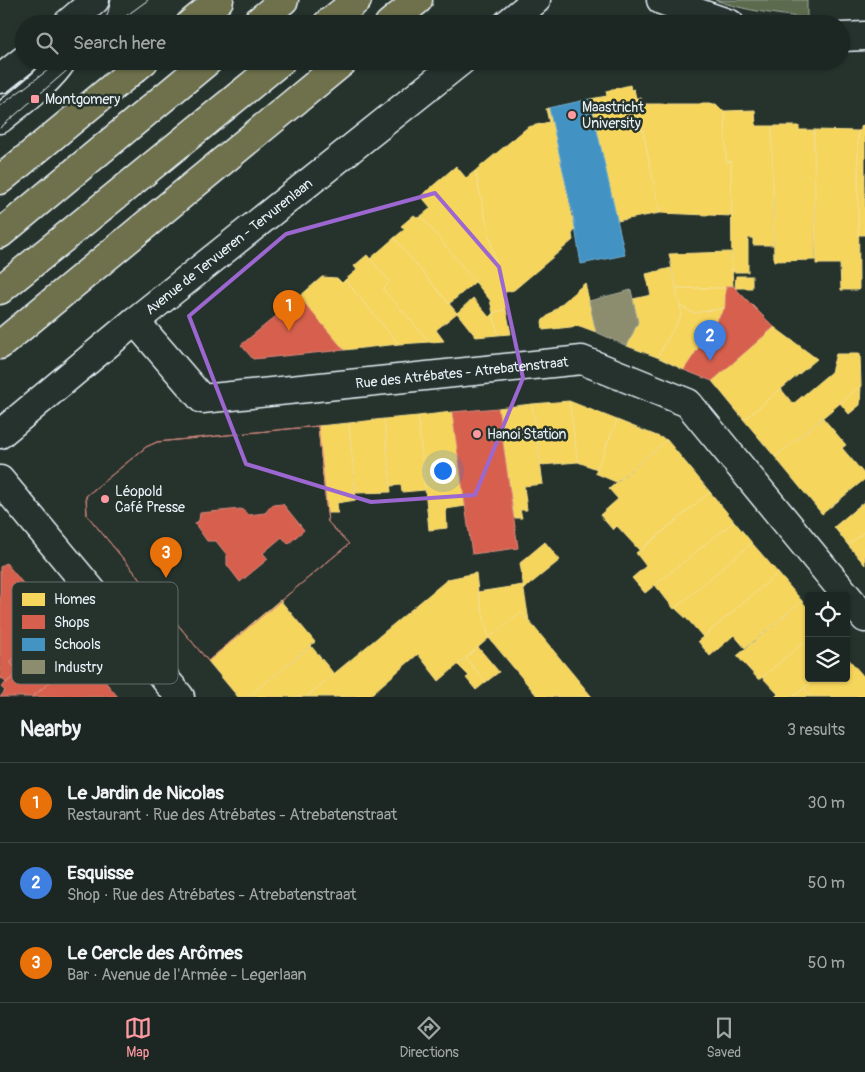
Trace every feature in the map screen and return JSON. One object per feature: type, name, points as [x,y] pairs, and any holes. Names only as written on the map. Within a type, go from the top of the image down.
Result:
[{"type":"highway","points":[[200,15],[218,0]]},
{"type":"highway","points":[[266,15],[284,0]]},
{"type":"highway","points":[[338,15],[357,0]]},
{"type":"highway","points":[[400,15],[418,0]]},
{"type":"highway","points":[[0,180],[133,70]]},
{"type":"highway","points":[[0,234],[197,70]]},
{"type":"highway","points":[[0,290],[270,70]]},
{"type":"highway","points":[[0,345],[333,70]]},
{"type":"street","points":[[518,15],[536,0]]},
{"type":"street","points":[[661,0],[704,15]]},
{"type":"street","points":[[80,15],[91,8]]},
{"type":"street","points":[[850,37],[865,36]]},
{"type":"street","points":[[0,80],[15,68]]},
{"type":"street","points":[[0,119],[56,70]]},
{"type":"street","name":"Avenue de Tervueren - Tervurenlaan","points":[[0,434],[135,321],[450,70]]},
{"type":"street","name":"Rue des Atrébates - Atrebatenstraat","points":[[135,321],[202,399],[582,360],[688,403],[865,618]]},
{"type":"street","points":[[0,480],[85,582]]},
{"type":"street","points":[[169,684],[180,697]]},
{"type":"highlighted area","points":[[435,193],[499,267],[523,378],[475,495],[371,502],[246,464],[189,316],[286,234]]},
{"type":"green space","points":[[715,0],[807,0],[807,15],[786,15]]},
{"type":"building: Homes","points":[[630,85],[631,90],[634,89],[660,213],[617,221],[590,99],[607,96],[606,91]]},
{"type":"building: Homes","points":[[636,98],[641,98],[643,104],[716,104],[720,110],[725,111],[726,162],[731,161],[732,216],[660,213]]},
{"type":"building: Homes","points":[[549,108],[575,230],[572,234],[573,240],[514,290],[502,293],[475,171],[528,127],[549,122],[546,109]]},
{"type":"building: Homes","points":[[755,110],[756,126],[772,126],[773,245],[753,245],[753,238],[748,238],[748,272],[732,272],[731,161],[726,162],[725,111]]},
{"type":"building: Homes","points":[[865,123],[865,235],[858,235],[858,131],[861,130]]},
{"type":"building: Homes","points":[[772,126],[799,126],[799,130],[814,130],[815,260],[774,261]]},
{"type":"building: Homes","points":[[814,130],[858,131],[859,290],[841,290],[840,264],[816,264]]},
{"type":"building: Homes","points":[[456,166],[466,178],[475,171],[506,309],[493,313],[490,300],[421,216],[431,208],[421,196]]},
{"type":"building: Homes","points":[[414,215],[418,218],[421,216],[475,282],[449,304],[394,238],[405,229],[401,226]]},
{"type":"building: Homes","points":[[394,238],[457,313],[436,330],[444,341],[430,342],[383,289],[390,282],[370,259]]},
{"type":"building: Homes","points":[[731,252],[733,286],[726,286],[727,288],[676,288],[669,254]]},
{"type":"building: Homes","points":[[367,255],[390,282],[383,289],[430,342],[399,344],[345,280],[357,270],[354,266]]},
{"type":"building: Homes","points":[[671,268],[682,314],[657,357],[627,346],[638,322],[633,299],[651,295],[646,274]]},
{"type":"building: Homes","points":[[736,276],[752,276],[752,288],[735,288]]},
{"type":"building: Homes","points":[[322,277],[337,278],[342,283],[345,280],[399,344],[344,350],[299,297]]},
{"type":"building: Homes","points":[[585,283],[596,332],[580,326],[543,330],[542,321]]},
{"type":"building: Homes","points":[[676,288],[727,288],[725,308],[694,313],[680,306]]},
{"type":"building: Homes","points":[[473,298],[489,317],[493,313],[498,335],[476,337],[457,313]]},
{"type":"building: Homes","points":[[680,306],[694,313],[725,308],[684,370],[657,357],[682,314]]},
{"type":"building: Homes","points":[[506,309],[511,334],[498,335],[493,313]]},
{"type":"building: Homes","points":[[774,327],[817,359],[744,420],[712,381]]},
{"type":"building: Homes","points":[[836,354],[860,354],[861,386],[775,457],[744,420],[781,389],[793,404],[831,372]]},
{"type":"building: Homes","points":[[861,386],[860,405],[849,414],[840,403]]},
{"type":"building: Homes","points":[[569,401],[617,420],[597,469],[578,462]]},
{"type":"building: Homes","points":[[569,401],[578,462],[541,465],[532,404]]},
{"type":"building: Homes","points":[[532,404],[543,484],[524,486],[527,510],[520,510],[522,518],[514,518],[498,408]]},
{"type":"building: Homes","points":[[452,412],[466,506],[446,509],[447,528],[429,530],[418,416]]},
{"type":"building: Homes","points":[[418,416],[425,490],[402,492],[401,485],[391,486],[384,419]]},
{"type":"building: Homes","points":[[823,418],[846,445],[842,448],[865,475],[865,479],[822,514],[775,457]]},
{"type":"building: Homes","points":[[384,419],[391,492],[356,493],[349,423]]},
{"type":"building: Homes","points":[[617,420],[667,440],[616,482],[595,473]]},
{"type":"building: Homes","points":[[349,423],[356,500],[337,503],[338,513],[327,513],[318,426]]},
{"type":"building: Homes","points":[[667,440],[710,492],[640,551],[617,526],[613,530],[600,515],[618,499],[609,489]]},
{"type":"building: Homes","points":[[710,492],[734,521],[645,593],[632,578],[646,566],[636,553]]},
{"type":"building: Homes","points":[[865,501],[865,531],[848,545],[834,527]]},
{"type":"building: Homes","points":[[734,521],[752,543],[674,609],[655,585]]},
{"type":"building: Homes","points":[[865,531],[865,565],[848,545]]},
{"type":"building: Homes","points":[[545,542],[560,560],[524,589],[520,563]]},
{"type":"building: Homes","points":[[752,543],[778,573],[703,637],[675,608]]},
{"type":"building: Homes","points":[[476,573],[478,592],[489,638],[439,681],[418,654],[368,697],[306,697],[448,579]]},
{"type":"building: Homes","points":[[778,573],[802,601],[745,648],[734,635],[710,656],[698,641]]},
{"type":"building: Homes","points":[[523,585],[529,621],[521,612],[489,638],[478,592]]},
{"type":"building: Homes","points":[[280,600],[315,642],[248,697],[238,697],[208,661]]},
{"type":"building: Homes","points":[[802,601],[805,605],[805,641],[759,680],[737,656]]},
{"type":"building: Homes","points":[[521,612],[592,697],[538,697],[489,638]]},
{"type":"building: Homes","points":[[805,641],[805,682],[811,682],[793,697],[775,697],[778,694],[762,677]]},
{"type":"building: Homes","points":[[311,646],[334,674],[306,697],[248,697]]},
{"type":"building: Homes","points":[[478,647],[499,672],[486,682],[466,658]]},
{"type":"building: Homes","points":[[466,658],[486,682],[476,690],[466,678],[469,676],[458,665]]},
{"type":"building: Homes","points":[[850,661],[865,678],[865,697],[811,697],[804,688],[811,682],[850,682]]},
{"type":"building: Homes","points":[[804,688],[811,697],[793,697]]},
{"type":"building: Shops","points":[[726,286],[733,286],[774,327],[712,381],[684,370],[725,308]]},
{"type":"building: Shops","points":[[299,297],[344,350],[253,359],[241,345]]},
{"type":"building: Shops","points":[[498,408],[518,548],[472,554],[452,412]]},
{"type":"building: Shops","points":[[318,426],[328,522],[349,544],[208,661],[178,625],[178,582],[143,582],[87,515],[86,496],[146,447],[157,442]],"holes":[[[283,504],[304,530],[288,544],[282,537],[263,553],[268,559],[240,582],[227,565],[227,555],[216,541],[207,541],[195,524],[199,520],[200,513],[241,509],[249,515],[265,513],[272,505]]]},
{"type":"building: Shops","points":[[318,426],[328,522],[349,544],[208,661],[178,625],[178,582],[143,582],[87,515],[86,496],[146,447],[157,442]]},
{"type":"building: Shops","points":[[6,563],[22,582],[12,582],[12,660],[10,662],[12,664],[12,678],[6,683],[2,678],[0,679],[0,567]]},
{"type":"building: Shops","points":[[12,678],[12,684],[48,684],[32,697],[0,697],[5,691],[1,687]]},
{"type":"building: Shops","points":[[48,684],[107,684],[118,697],[32,697]]},
{"type":"building: Schools","points":[[590,99],[625,255],[581,264],[573,215],[549,108]]},
{"type":"building: Industry","points":[[631,290],[638,322],[627,346],[596,332],[589,301]]},
{"type":"tram line","points":[[107,15],[111,0]]},
{"type":"tram line","points":[[127,15],[148,0]]},
{"type":"tram line","points":[[0,106],[48,70]]},
{"type":"tram line","points":[[0,128],[68,70]]},
{"type":"place","name":"Montgomery","points":[[35,99]]},
{"type":"place","name":"Maastricht University","points":[[572,115]]},
{"type":"place","name":"Le Jardin de Nicolas","points":[[289,331]]},
{"type":"place","name":"Esquisse","points":[[710,361]]},
{"type":"place","name":"Hanoi Station","points":[[477,434]]},
{"type":"place","name":"Léopold Café Presse","points":[[105,499]]},
{"type":"place","name":"Le Cercle des Arômes","points":[[166,578]]}]
